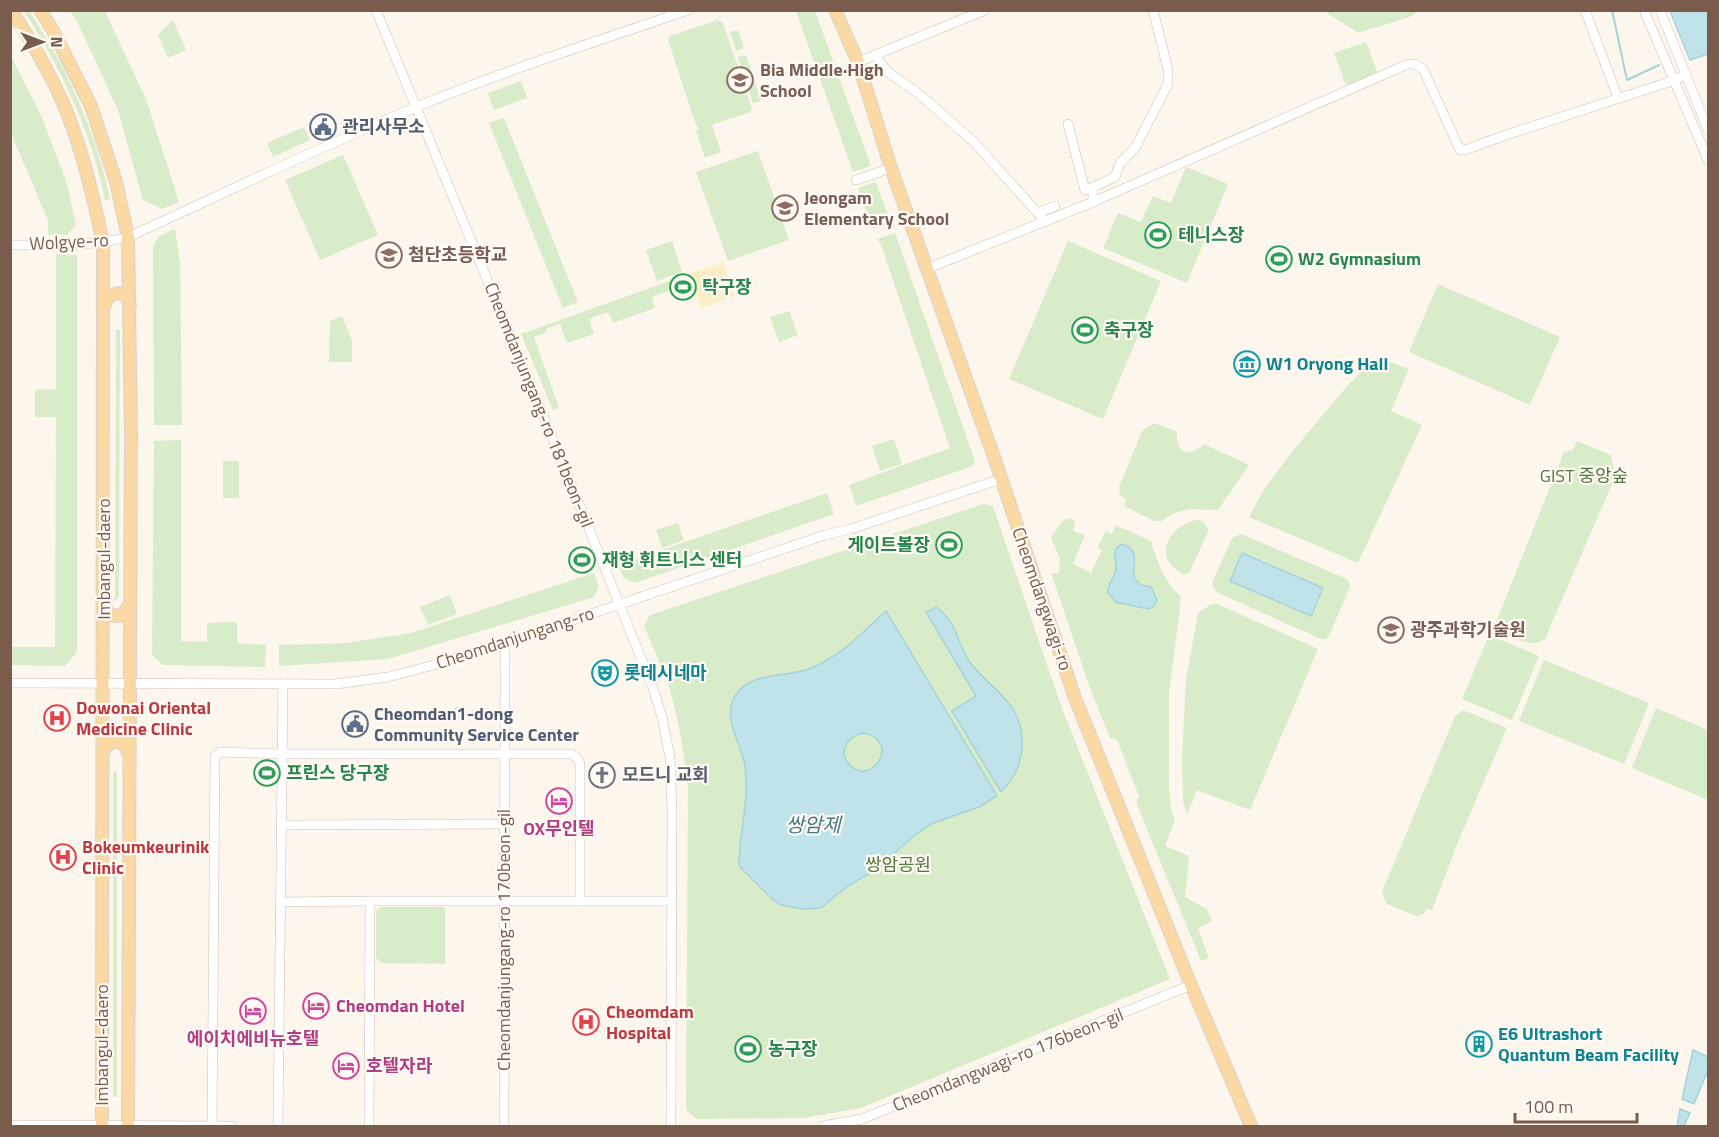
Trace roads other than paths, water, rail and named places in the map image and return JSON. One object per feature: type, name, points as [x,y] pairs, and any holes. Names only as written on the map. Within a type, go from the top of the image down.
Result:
[{"type":"main road","name":"Imbangul-daero","points":[[11,10],[29,38],[68,115],[91,188],[103,243],[105,307],[102,1126]]},
{"type":"main road","name":"Imbangul-daero","points":[[40,10],[91,106],[116,183],[128,237],[130,308],[128,1126]]},
{"type":"main road","name":"Cheomdangwagi-ro","points":[[835,10],[858,63],[891,168],[1001,479],[1075,698],[1191,985],[1251,1126]]},
{"type":"main road","points":[[105,307],[107,297],[118,293],[126,296],[130,308]]},
{"type":"main road","points":[[104,602],[106,610],[115,616],[126,612],[130,602]]},
{"type":"main road","points":[[103,756],[106,746],[117,741],[124,744],[129,757]]},
{"type":"street","name":"Cheomdanjungang-ro 181beon-gil","points":[[376,10],[619,603],[652,688],[667,738],[672,779],[671,1126]]},
{"type":"street","points":[[128,237],[348,136],[415,108],[688,10]]},
{"type":"street","points":[[858,63],[985,10]]},
{"type":"street","points":[[1585,10],[1618,98]]},
{"type":"street","points":[[1644,10],[1708,160]]},
{"type":"street","points":[[1660,10],[1708,130]]},
{"type":"street","points":[[1068,124],[1085,190],[1116,177],[1120,163],[1135,148],[1168,84],[1168,70],[1153,11]]},
{"type":"street","points":[[875,56],[888,72],[919,94],[974,142],[1045,222]]},
{"type":"street","points":[[926,269],[1093,202],[1411,64],[1423,69],[1460,150],[1675,80],[1686,74]]},
{"type":"street","points":[[856,180],[891,168]]},
{"type":"street","points":[[1093,187],[1093,202]]},
{"type":"street","points":[[1038,213],[1055,206]]},
{"type":"street","name":"Wolgye-ro","points":[[10,244],[71,246],[103,243],[128,237]]},
{"type":"street","name":"Cheomdanjungang-ro","points":[[10,683],[336,684],[388,677],[505,643],[619,603],[1001,479]]},
{"type":"street","name":"Cheomdanjungang-ro 170beon-gil","points":[[504,1126],[505,643]]},
{"type":"street","points":[[279,1126],[283,684]]},
{"type":"street","points":[[212,1126],[215,756],[221,752],[571,754],[580,764],[580,901]]},
{"type":"street","points":[[282,825],[504,824]]},
{"type":"street","points":[[281,903],[370,900],[672,901]]},
{"type":"street","points":[[369,1126],[370,900]]},
{"type":"street","name":"Cheomdangwagi-ro 176beon-gil","points":[[823,1126],[862,1119],[1191,985]]},
{"type":"street","points":[[10,1125],[231,1126]]},
{"type":"water","points":[[1670,11],[1708,11],[1708,54],[1690,60]]},
{"type":"water","points":[[1123,544],[1129,547],[1134,554],[1134,578],[1141,585],[1151,587],[1157,600],[1153,607],[1148,609],[1116,602],[1108,593],[1116,569],[1115,552]]},
{"type":"water","points":[[1242,553],[1323,588],[1311,616],[1230,581]]},
{"type":"water","points":[[936,607],[949,619],[969,661],[1007,701],[1019,723],[1022,735],[1020,760],[1016,771],[1001,792],[952,711],[976,696],[926,612]]},
{"type":"water","name":"쌍암제","points":[[886,611],[997,796],[979,807],[931,824],[910,839],[879,868],[846,887],[821,908],[803,909],[781,905],[739,866],[746,778],[743,757],[731,723],[735,696],[741,688],[758,679],[806,670],[829,659],[849,645]],"holes":[[[864,733],[875,738],[881,745],[882,754],[878,762],[873,768],[865,771],[856,770],[845,758],[847,744],[859,734]]]},
{"type":"water","points":[[1693,1050],[1708,1057],[1708,1070],[1694,1104],[1682,1099]]},
{"type":"water","points":[[1680,1109],[1690,1113],[1684,1126],[1677,1126]]},
{"type":"waterway","points":[[1612,10],[1627,80],[1659,65]]},
{"type":"place","name":"Bia Middle·High School","points":[[740,80]]},
{"type":"place","name":"관리사무소","points":[[323,127]]},
{"type":"place","name":"Jeongam Elementary School","points":[[785,208]]},
{"type":"place","name":"테니스장","points":[[1158,235]]},
{"type":"place","name":"첨단초등학교","points":[[389,255]]},
{"type":"place","name":"W2 Gymnasium","points":[[1279,259]]},
{"type":"place","name":"탁구장","points":[[683,287]]},
{"type":"place","name":"축구장","points":[[1085,330]]},
{"type":"place","name":"W1 Oryong Hall","points":[[1247,364]]},
{"type":"place","name":"게이트볼장","points":[[949,545]]},
{"type":"place","name":"재형 휘트니스 센터","points":[[582,560]]},
{"type":"place","name":"광주과학기술원","points":[[1391,630]]},
{"type":"place","name":"롯데시네마","points":[[605,673]]},
{"type":"place","name":"Dowonai Oriental Medicine Clinic","points":[[57,718]]},
{"type":"place","name":"Cheomdan1-dong Community Service Center","points":[[355,724]]},
{"type":"place","name":"프린스 당구장","points":[[267,773]]},
{"type":"place","name":"모드니 교회","points":[[602,775]]},
{"type":"place","name":"OX무인텔","points":[[559,801]]},
{"type":"place","name":"Bokeumkeurinik Clinic","points":[[63,857]]},
{"type":"place","name":"Cheomdan Hotel","points":[[316,1006]]},
{"type":"place","name":"에이치에비뉴호텔","points":[[253,1011]]},
{"type":"place","name":"Cheomdam Hospital","points":[[586,1022]]},
{"type":"place","name":"E6 Ultrashort Quantum Beam Facility","points":[[1479,1044]]},
{"type":"place","name":"농구장","points":[[748,1049]]},
{"type":"place","name":"호텔자라","points":[[346,1066]]},
{"type":"park label","name":"GIST 중앙숲","points":[[1584,476]]},
{"type":"park label","name":"쌍암공원","points":[[898,865]]}]
